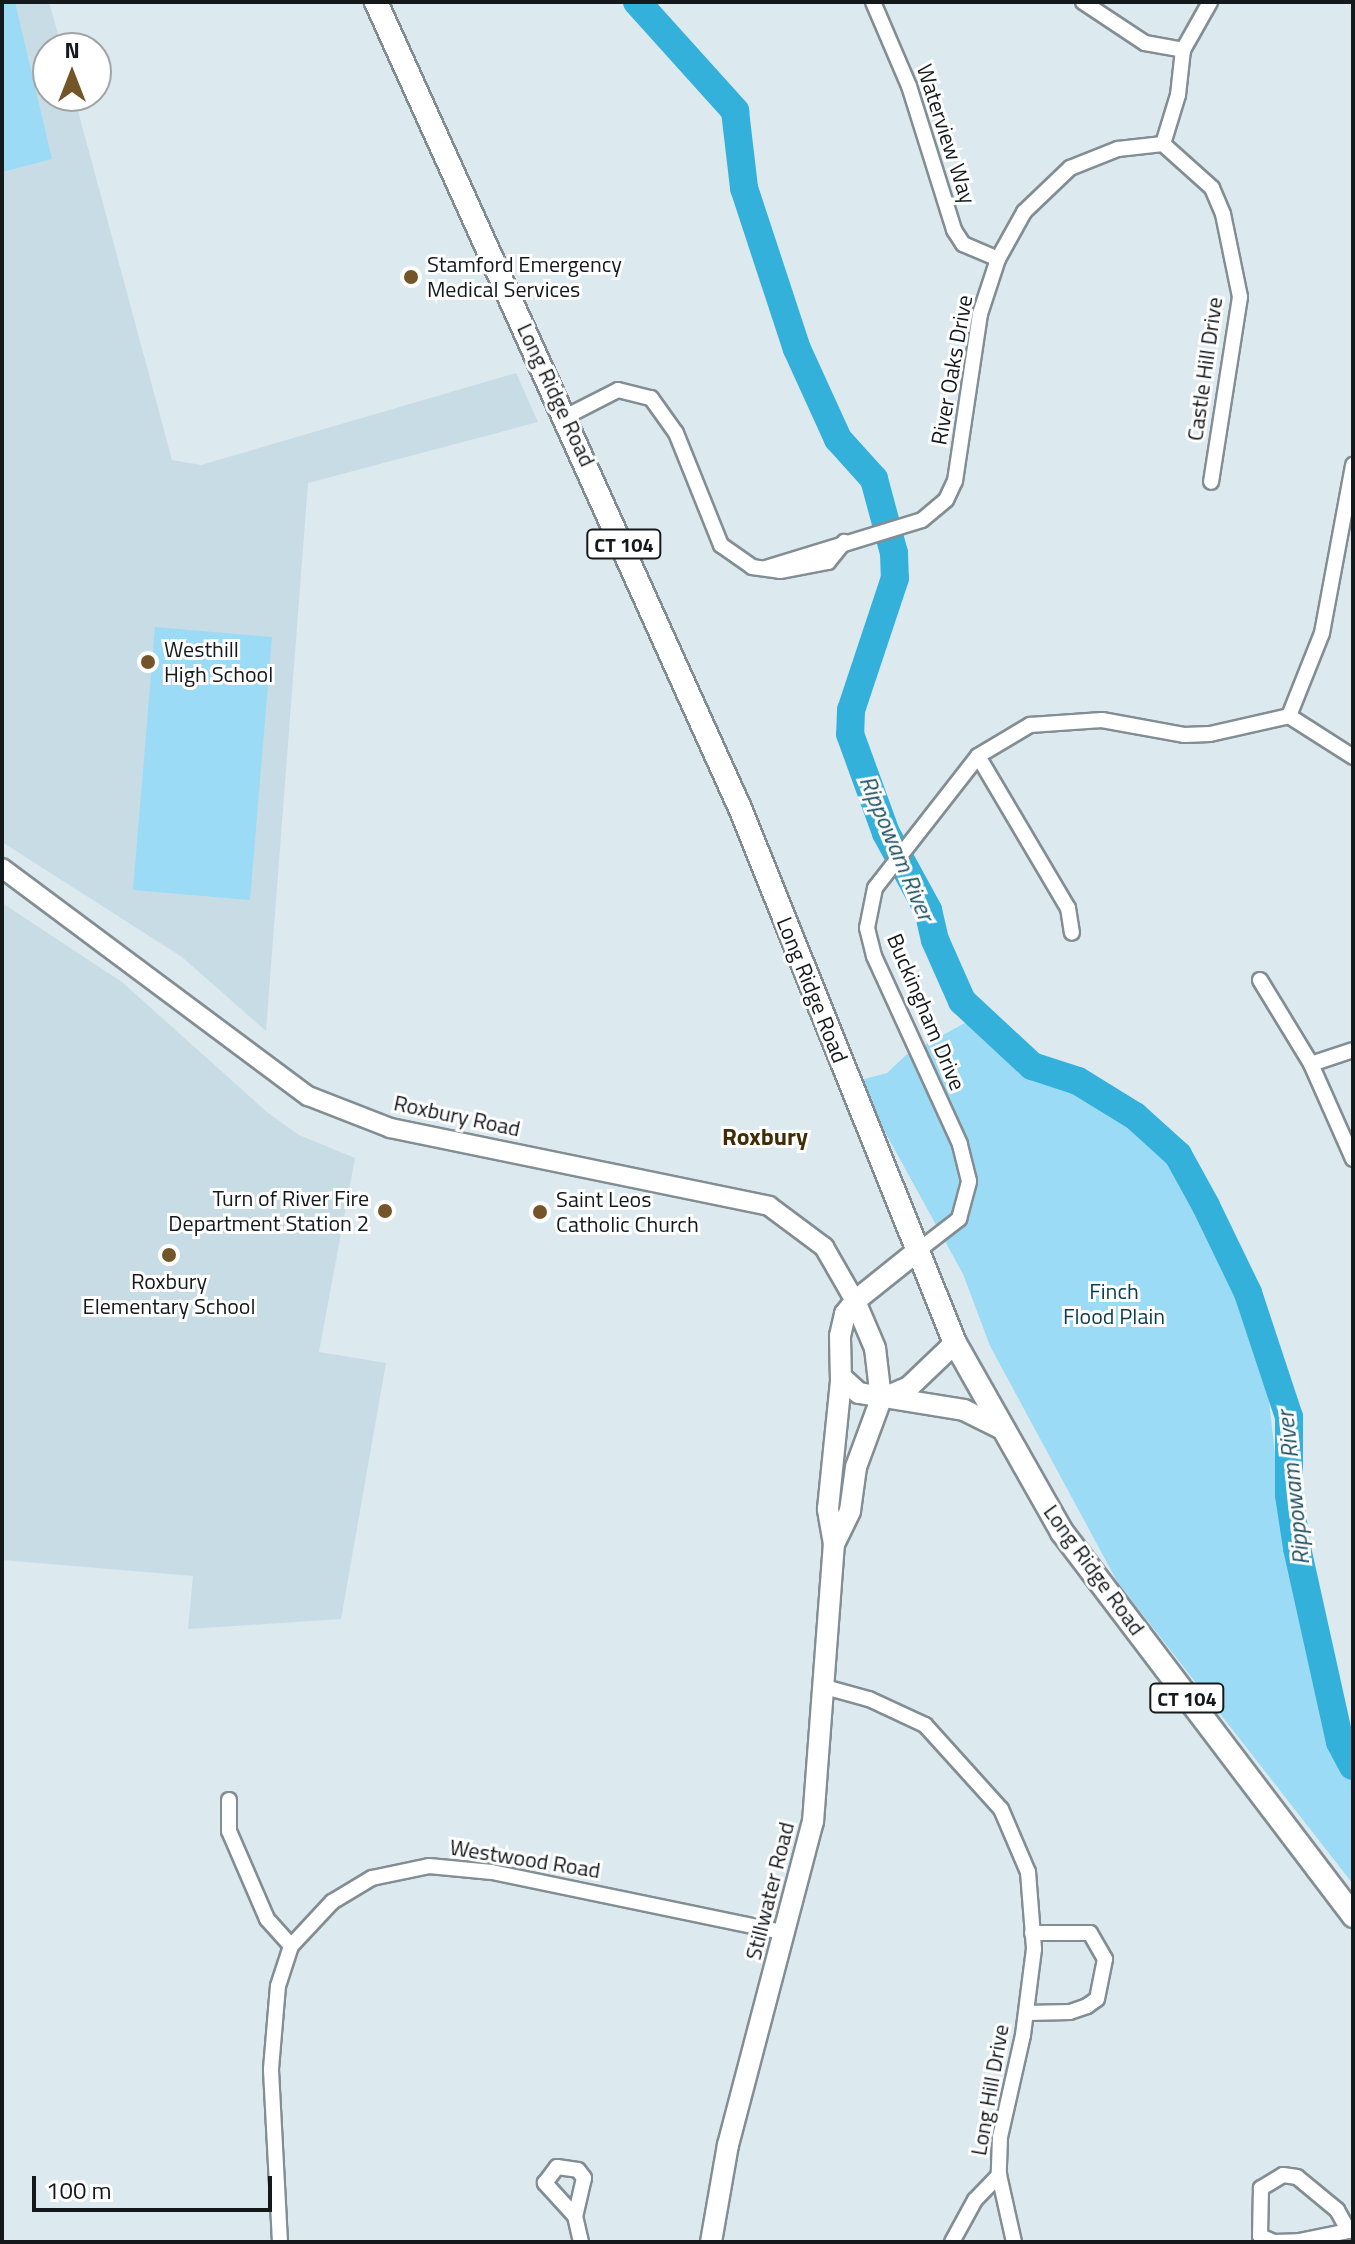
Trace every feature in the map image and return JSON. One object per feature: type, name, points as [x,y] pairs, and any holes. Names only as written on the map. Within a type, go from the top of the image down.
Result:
[{"type":"main road","name":"Long Ridge Road","points":[[376,2],[567,416],[740,808],[915,1253],[955,1343],[1000,1428],[1062,1532],[1353,1916]]},
{"type":"main road","points":[[855,1301],[915,1253]]},
{"type":"main road","name":"Stillwater Road","points":[[711,2242],[728,2145],[813,1822],[834,1544],[828,1509],[841,1377],[840,1336],[845,1314],[855,1301],[875,1348],[881,1399],[856,1467],[850,1511],[834,1544]]},
{"type":"main road","points":[[881,1399],[909,1387],[955,1343]]},
{"type":"main road","points":[[841,1377],[859,1393],[881,1399],[964,1410],[1000,1428]]},
{"type":"street","name":"Waterview Way","points":[[873,2],[909,86],[954,230],[963,244],[998,259]]},
{"type":"street","points":[[1083,2],[1145,43],[1183,50]]},
{"type":"street","points":[[1163,144],[1178,95],[1183,50],[1210,2]]},
{"type":"street","name":"River Oaks Drive","points":[[567,416],[618,390],[651,398],[676,433],[721,545],[740,561],[766,568],[795,570],[828,562],[844,542],[922,520],[946,500],[955,481],[980,314],[998,259],[1024,212],[1070,168],[1118,149],[1163,144]]},
{"type":"street","name":"Castle Hill Drive","points":[[1163,144],[1212,188],[1223,214],[1240,297],[1211,482]]},
{"type":"street","points":[[1353,465],[1322,633],[1289,716],[1353,757]]},
{"type":"street","name":"Buckingham Drive","points":[[915,1253],[959,1219],[969,1181],[960,1144],[874,956],[867,928],[875,888],[929,813],[978,756],[1030,725],[1102,720],[1184,735],[1210,734],[1289,716]]},
{"type":"street","points":[[978,756],[1068,908],[1072,933]]},
{"type":"street","name":"Roxbury Road","points":[[2,868],[308,1096],[390,1128],[769,1206],[824,1247],[855,1301]]},
{"type":"street","points":[[1260,980],[1311,1064],[1353,1159]]},
{"type":"street","points":[[1311,1064],[1353,1050]]},
{"type":"street","name":"Long Hill Drive","points":[[825,1687],[869,1699],[925,1725],[964,1762],[1001,1809],[1028,1872],[1032,1933],[1026,2013],[1000,2137],[999,2175],[1014,2242]]},
{"type":"street","points":[[229,1800],[229,1831],[267,1919],[291,1946]]},
{"type":"street","name":"Westwood Road","points":[[280,2242],[271,2069],[278,1986],[291,1946],[332,1902],[372,1878],[429,1866],[507,1875],[786,1933]]},
{"type":"street","name":"Long Hill Drive","points":[[1026,2013],[1070,2012],[1087,2006],[1097,1999],[1105,1959],[1090,1933],[1032,1933]]},
{"type":"street","name":"Long Hill Drive","points":[[952,2242],[975,2200],[999,2175]]},
{"type":"street","points":[[1283,2175],[1297,2177],[1337,2210],[1350,2229],[1299,2241],[1274,2242],[1260,2236],[1261,2188],[1283,2175]]},
{"type":"street","points":[[575,2216],[581,2242]]},
{"type":"shaded area","name":"Westhill High School","points":[[2,2],[49,2],[57,32],[32,32],[32,112],[78,112],[172,460],[201,465],[516,373],[538,422],[308,483],[266,1031],[182,957],[2,842]]},
{"type":"shaded area","name":"Roxbury Elementary School","points":[[2,903],[122,982],[268,1113],[299,1135],[355,1158],[319,1352],[386,1363],[341,1619],[188,1629],[193,1576],[2,1560]]},
{"type":"green space","points":[[2,2],[15,2],[32,74],[32,112],[41,112],[52,159],[2,172]]},
{"type":"green space","points":[[155,627],[272,637],[250,900],[133,890]]},
{"type":"green space","name":"Finch Flood Plain","points":[[976,1017],[1109,1097],[1156,1144],[1234,1246],[1268,1393],[1279,1489],[1326,1723],[1353,1766],[1353,1884],[1118,1583],[990,1346],[963,1274],[857,1081],[887,1073],[906,1055]]},
{"type":"waterway","name":"Rippowam River","points":[[637,2],[735,111],[744,188],[797,349],[838,439],[874,479],[894,553],[895,578],[851,710],[850,734],[886,833],[928,910],[935,940],[962,1001],[1032,1066],[1078,1081],[1135,1116],[1178,1155],[1206,1206],[1248,1293],[1289,1417],[1289,1495],[1297,1548],[1340,1742],[1353,1766]]},
{"type":"place","name":"Stamford Emergency Medical Services","points":[[411,277]]},
{"type":"place","name":"Westhill High School","points":[[148,662]]},
{"type":"place","name":"Turn of River Fire Department Station 2","points":[[385,1211]]},
{"type":"place","name":"Saint Leos Catholic Church","points":[[540,1212]]},
{"type":"place","name":"Roxbury Elementary School","points":[[169,1255]]},
{"type":"district","name":"Roxbury","points":[[765,1137]]}]
